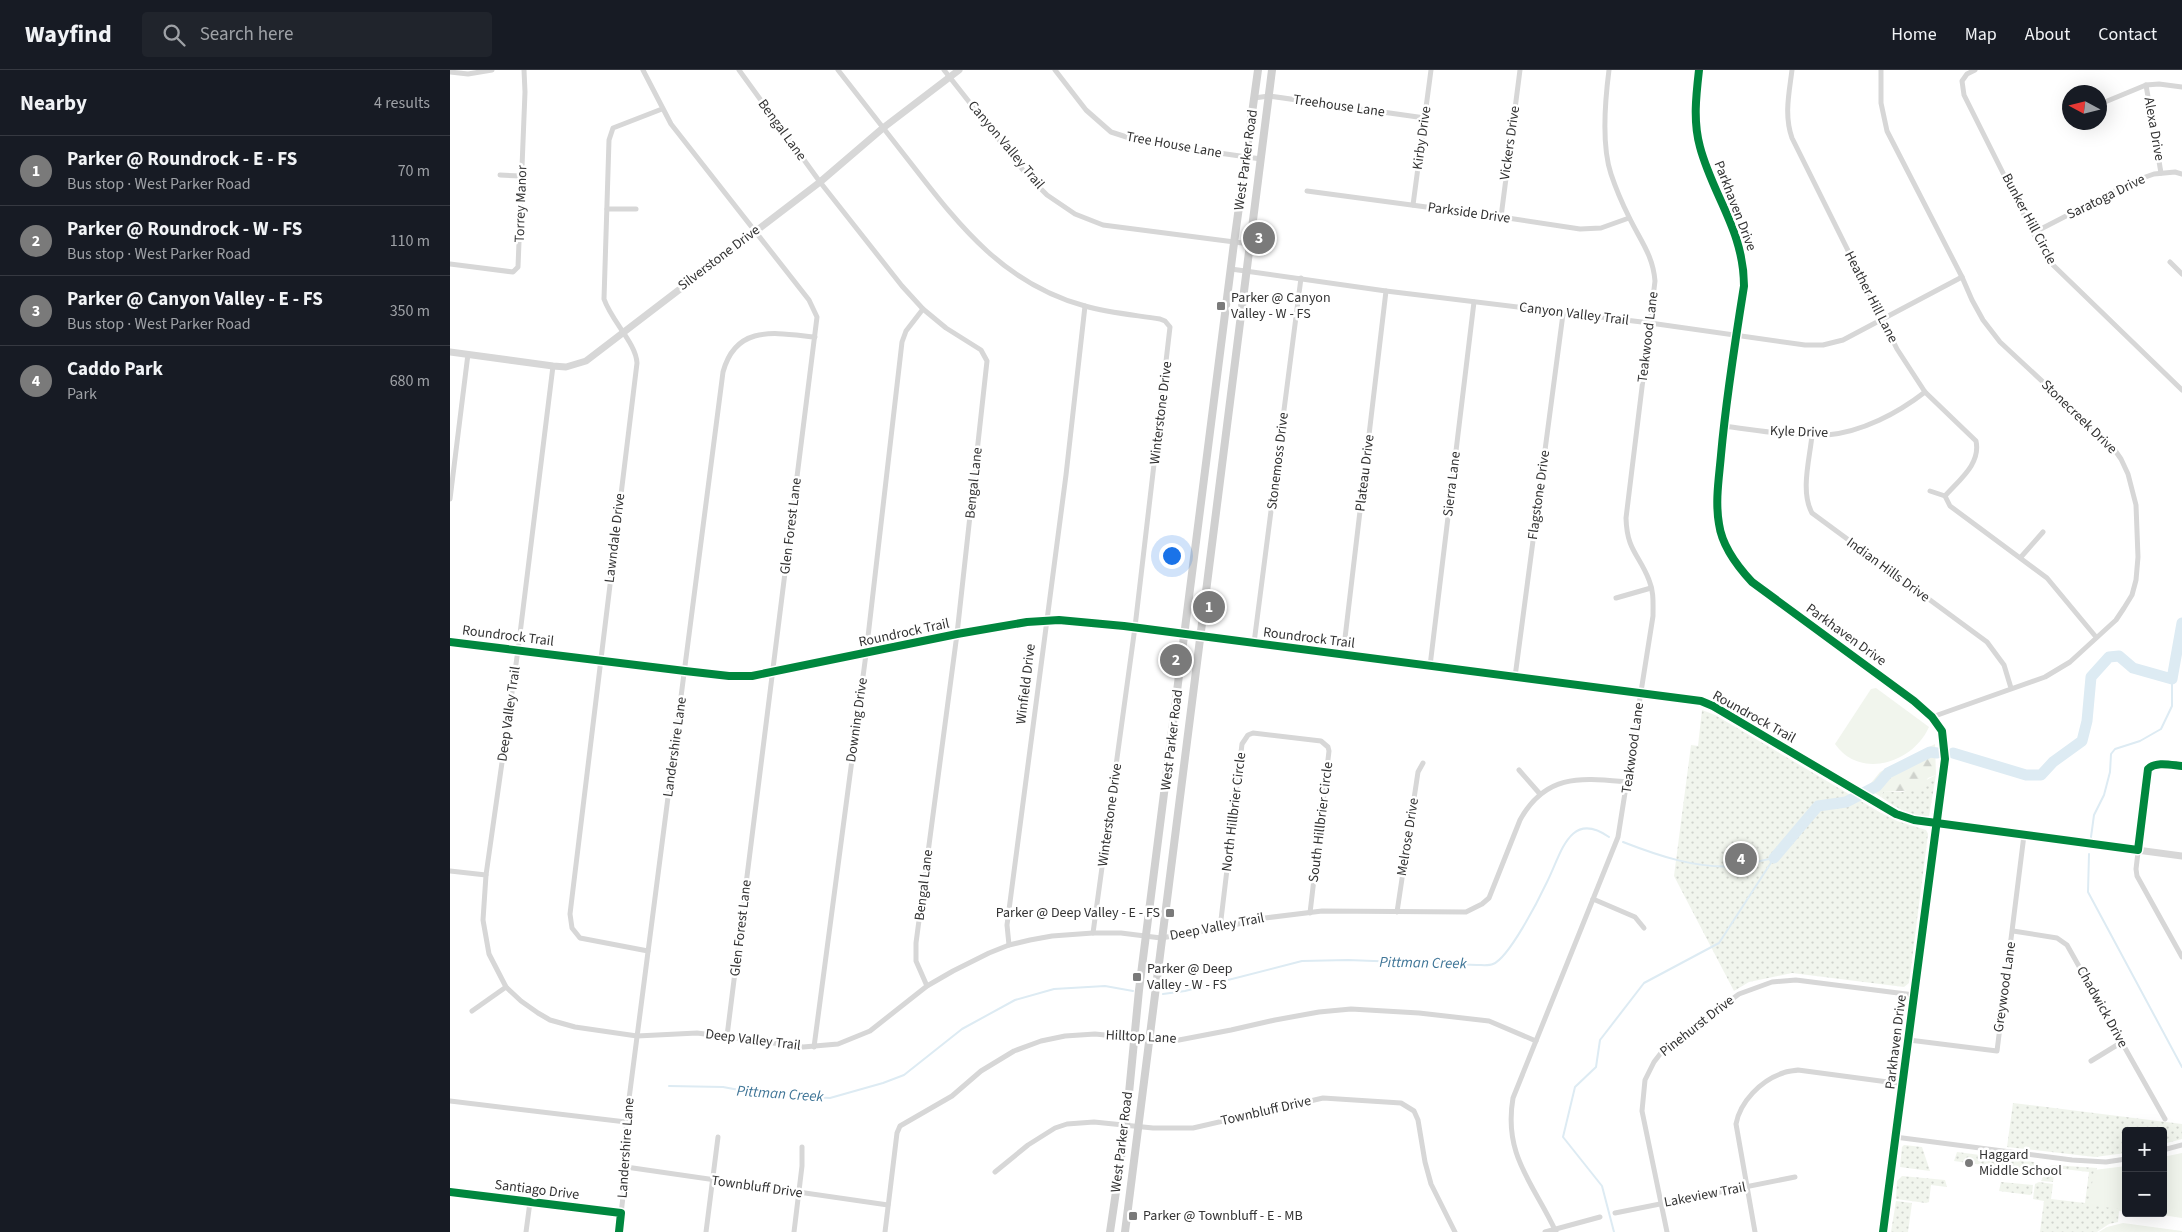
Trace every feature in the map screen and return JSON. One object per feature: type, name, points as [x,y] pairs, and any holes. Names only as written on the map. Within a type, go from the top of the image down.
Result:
[{"type":"main road","name":"West Parker Road","points":[[1110,1232],[1126,1124],[1134,1037],[1234,243],[1258,70]]},
{"type":"main road","name":"West Parker Road","points":[[1124,1232],[1272,70]]},
{"type":"main road","points":[[1115,1200],[1128,1201]]},
{"type":"street","points":[[450,72],[468,74],[492,70]]},
{"type":"street","name":"Torrey Manor","points":[[450,264],[501,272],[513,272],[518,267],[525,92],[524,70]]},
{"type":"street","name":"Glen Forest Lane","points":[[643,70],[662,109],[676,132],[815,310],[817,317],[727,1036]]},
{"type":"street","name":"Bengal Lane","points":[[739,70],[820,182],[885,266],[923,309],[946,328],[981,350],[987,361],[957,634],[916,943],[916,961],[927,986]]},
{"type":"street","name":"Winterstone Drive","points":[[838,70],[943,205],[979,245],[1008,269],[1026,280],[1085,306],[1165,320],[1170,327],[1135,628],[1093,934]]},
{"type":"street","name":"Canyon Valley Trail","points":[[944,70],[1026,174],[1047,195],[1075,214],[1103,225],[1250,244]]},
{"type":"street","name":"Silverstone Drive","points":[[450,352],[552,366],[566,367],[586,362],[820,182],[883,128],[959,70]]},
{"type":"street","name":"Tree House Lane","points":[[1055,70],[1086,110],[1111,132],[1142,142],[1261,159]]},
{"type":"street","name":"Kirby Drive","points":[[1412,205],[1431,70]]},
{"type":"street","name":"Vickers Drive","points":[[1501,216],[1520,70]]},
{"type":"street","name":"Teakwood Lane","points":[[1555,1230],[1514,1152],[1510,1115],[1512,1098],[1618,837],[1628,782],[1654,599],[1645,571],[1631,550],[1626,534],[1626,518],[1655,281],[1654,268],[1651,257],[1629,218],[1610,172],[1605,106],[1609,70]]},
{"type":"street","name":"Parkhaven Drive","points":[[1699,70],[1695,106],[1699,145],[1724,205],[1744,264],[1744,286],[1724,426],[1717,493],[1719,525],[1731,555],[1752,582],[1914,700],[1932,717],[1942,731],[1944,744],[1937,824],[1883,1232]]},
{"type":"street","name":"Heather Hill Lane","points":[[1792,70],[1787,124],[1792,138],[1881,321],[1925,392],[1976,441],[1978,448],[1974,462],[1945,496]]},
{"type":"street","name":"Stonecreek Drive","points":[[1881,70],[1881,103],[1887,131],[1983,320],[2000,342],[2112,446],[2128,474],[2136,505],[2138,531],[2136,580],[2132,595],[2116,620],[2096,636],[2070,662],[2045,677],[1932,717]]},
{"type":"street","name":"Bunker Hill Circle","points":[[1975,70],[1967,74],[1962,81],[1964,95],[2033,233],[2052,265],[2182,390]]},
{"type":"street","points":[[2107,101],[2146,85],[2160,84],[2182,87]]},
{"type":"street","name":"Alexa Drive","points":[[2146,85],[2161,173]]},
{"type":"street","name":"Treehouse Lane","points":[[1254,98],[1269,96],[1424,118]]},
{"type":"street","name":"Lawndale Drive","points":[[648,951],[585,939],[575,934],[571,922],[571,907],[637,363],[637,355],[631,343],[608,313],[604,299],[610,132],[617,126],[662,109]]},
{"type":"street","name":"Saratoga Drive","points":[[2033,233],[2134,181],[2154,174],[2182,174]]},
{"type":"street","points":[[500,175],[522,176]]},
{"type":"street","name":"Parkside Drive","points":[[1307,192],[1501,216],[1591,230],[1613,225],[1629,218]]},
{"type":"street","points":[[607,209],[636,209]]},
{"type":"street","points":[[2170,262],[2182,274]]},
{"type":"street","name":"Canyon Valley Trail","points":[[1231,270],[1563,314],[1650,323],[1805,345],[1823,345],[1842,340],[1962,277]]},
{"type":"street","name":"Stonemoss Drive","points":[[1254,643],[1301,278]]},
{"type":"street","name":"Plateau Drive","points":[[1342,655],[1386,291]]},
{"type":"street","name":"Sierra Lane","points":[[1430,666],[1474,302]]},
{"type":"street","name":"Winfield Drive","points":[[1009,945],[1007,925],[1047,620],[1085,306]]},
{"type":"street","name":"Downing Drive","points":[[814,1046],[866,654],[902,342],[906,331],[923,309]]},
{"type":"street","name":"Flagstone Drive","points":[[1515,677],[1563,314]]},
{"type":"street","name":"Landershire Lane","points":[[619,1232],[628,1152],[626,1122],[723,372],[726,361],[736,346],[755,335],[769,333],[815,337]]},
{"type":"street","points":[[450,499],[468,354]]},
{"type":"street","name":"Deep Valley Trail","points":[[552,366],[518,650],[483,904],[484,932],[489,954],[506,987],[529,1008],[550,1020],[575,1027],[637,1036],[697,1033],[790,1045],[814,1046],[847,1042],[870,1031],[927,986],[971,962],[1009,945],[1052,936],[1093,934],[1161,938],[1265,918],[1310,913],[1342,911],[1466,912],[1482,904],[1488,898],[1520,820],[1526,809],[1540,794],[1556,783],[1568,780],[1597,779],[1628,782]]},
{"type":"street","name":"Kyle Drive","points":[[1724,426],[1828,435],[1866,425],[1904,407],[1925,392]]},
{"type":"street","name":"Indian Hills Drive","points":[[1812,435],[1807,490],[1807,500],[1812,513],[1987,642],[2004,665],[2011,688]]},
{"type":"street","points":[[1930,491],[1945,496],[1950,506],[2047,578],[2096,636]]},
{"type":"street","points":[[2021,557],[2043,532]]},
{"type":"street","points":[[1616,598],[1651,588]]},
{"type":"street","name":"Roundrock Trail","points":[[450,642],[729,676],[752,676],[957,634],[1047,620],[1074,620],[1701,701],[1713,706],[1896,814],[1914,820],[2182,856]]},
{"type":"street","name":"North Hillbrier Circle","points":[[1220,928],[1242,744],[1248,735],[1253,733],[1285,736]]},
{"type":"street","name":"South Hillbrier Circle","points":[[1285,736],[1321,741],[1328,747],[1329,751],[1310,913]]},
{"type":"street","name":"Melrose Drive","points":[[1397,912],[1418,772],[1423,762]]},
{"type":"street","points":[[2182,766],[2165,764],[2153,766],[2148,770],[2138,850],[2137,876],[2182,957]]},
{"type":"street","points":[[1519,770],[1540,794]]},
{"type":"street","name":"Greywood Lane","points":[[1909,1040],[1996,1052],[2013,932],[2024,835]]},
{"type":"street","points":[[450,871],[486,875]]},
{"type":"street","points":[[1593,899],[1635,917],[1644,928]]},
{"type":"street","name":"Chadwick Drive","points":[[2013,932],[2057,938],[2067,945],[2165,1119]]},
{"type":"street","name":"Pinehurst Drive","points":[[1667,1232],[1643,1123],[1642,1101],[1645,1080],[1659,1054],[1671,1043],[1740,994],[1772,982],[1796,980],[1914,995]]},
{"type":"street","points":[[472,1011],[506,987]]},
{"type":"street","name":"Hilltop Lane","points":[[884,1232],[898,1129],[900,1126],[952,1096],[981,1071],[1014,1051],[1042,1041],[1078,1035],[1134,1037],[1164,1041],[1179,1040],[1319,1012],[1351,1009],[1419,1013],[1489,1021],[1536,1041]]},
{"type":"street","points":[[2091,1061],[2122,1042]]},
{"type":"street","points":[[1755,1232],[1736,1124],[1738,1112],[1745,1102],[1768,1082],[1782,1073],[1798,1070],[1903,1084]]},
{"type":"street","name":"Townbluff Drive","points":[[1138,1126],[1171,1129],[1193,1128],[1324,1098],[1401,1104],[1414,1110],[1418,1120],[1425,1162],[1431,1184],[1455,1232]]},
{"type":"street","points":[[450,1101],[626,1122]]},
{"type":"street","points":[[995,1172],[1028,1145],[1055,1128],[1080,1122],[1138,1126]]},
{"type":"street","points":[[706,1232],[711,1180],[718,1137]]},
{"type":"street","points":[[1895,1137],[2072,1160],[2106,1162],[2122,1160]]},
{"type":"street","points":[[2167,1149],[2182,1145]]},
{"type":"street","points":[[794,1232],[802,1147]]},
{"type":"street","name":"Townbluff Drive","points":[[626,1167],[888,1205]]},
{"type":"street","name":"Lakeview Trail","points":[[1615,1213],[1795,1177]]},
{"type":"street","name":"Santiago Drive","points":[[450,1192],[621,1213]]},
{"type":"street","points":[[526,1232],[530,1202]]},
{"type":"street","points":[[1545,1232],[1600,1217]]},
{"type":"green space","points":[[1876,688],[1929,727],[1921,740],[1899,758],[1872,764],[1858,762],[1846,755],[1835,744],[1871,689]]},
{"type":"green space","points":[[1702,710],[1715,715],[1881,813],[1897,821],[1926,830],[1928,834],[1909,983],[1904,987],[1792,973],[1749,982],[1734,991],[1674,876],[1691,745],[1698,746]]},
{"type":"green space","points":[[1935,744],[1936,775],[1928,778],[1920,790],[1883,792],[1881,797],[1867,788],[1880,772]]},
{"type":"green space","points":[[1936,775],[1929,816],[1910,814],[1881,797],[1883,792],[1903,792]]},
{"type":"green space","points":[[2013,1103],[2182,1124],[2182,1139],[2167,1143],[2167,1127],[2122,1127],[2122,1154],[2095,1157],[2007,1147]]},
{"type":"green space","points":[[1904,1145],[1922,1147],[1930,1171],[1900,1167],[1902,1147]]},
{"type":"green space","points":[[1957,1152],[2034,1162],[2037,1168],[2031,1176],[2023,1176],[2025,1171],[1954,1161]]},
{"type":"green space","points":[[2182,1153],[2182,1218],[2167,1216],[2167,1156]]},
{"type":"green space","points":[[2053,1165],[2097,1168],[2092,1202],[2122,1206],[2122,1211],[2119,1211],[2118,1222],[2109,1224],[2097,1232],[2040,1232],[2044,1201],[2033,1199],[2035,1184],[2039,1182],[2053,1184],[2051,1199],[2085,1203],[2089,1172],[2055,1168],[2053,1182],[2041,1181],[2048,1167]]},
{"type":"green space","points":[[2122,1166],[2122,1209],[2089,1205],[2094,1170]]},
{"type":"green space","points":[[1902,1176],[1945,1180],[1947,1187],[1931,1185],[1929,1202],[1926,1203],[1896,1199],[1897,1181]]},
{"type":"green space","points":[[2001,1182],[2033,1185],[2032,1194],[1999,1191]]},
{"type":"green space","points":[[1896,1201],[1912,1203],[1908,1232],[1891,1232]]},
{"type":"green space","points":[[2123,1223],[2182,1232],[2099,1232],[2107,1227]]},
{"type":"waterway","name":"Pittman Creek","points":[[1953,753],[2026,775],[2041,775],[2053,762],[2082,741],[2087,721],[2091,677],[2109,657],[2119,656],[2133,668],[2172,679],[2182,623]]},
{"type":"waterway","points":[[2091,837],[2094,815],[2104,795],[2110,772],[2111,754],[2115,749],[2140,741],[2161,729],[2172,706],[2172,679]]},
{"type":"waterway","name":"Pittman Creek","points":[[1774,858],[1818,806],[1846,802],[1877,786],[1888,773],[1930,752],[1937,753]]},
{"type":"waterway","name":"Pittman Creek","points":[[1163,994],[1185,991],[1302,961],[1348,960],[1491,965],[1507,951],[1523,927],[1568,839],[1575,832],[1584,828],[1595,830],[1609,837]]},
{"type":"waterway","name":"Pittman Creek","points":[[1623,842],[1664,857],[1707,865],[1746,865],[1774,858]]},
{"type":"waterway","points":[[2089,854],[2088,892],[2182,1067]]},
{"type":"waterway","points":[[1614,1232],[1602,1186],[1563,1137],[1575,1087],[1596,1067],[1600,1040],[1644,983],[1719,943],[1774,858]]},
{"type":"waterway","name":"Pittman Creek","points":[[669,1086],[723,1087],[766,1095],[830,1098],[904,1075],[962,1029],[1015,1000],[1054,989],[1105,986],[1133,991]]},
{"type":"cycle path","points":[[1699,70],[1696,128],[1700,147],[1734,231],[1743,266],[1744,286],[1728,392],[1718,481],[1718,515],[1723,540],[1736,562],[1752,582],[1914,701],[1932,717],[1942,731],[1945,759],[1883,1232]]},
{"type":"cycle path","points":[[450,642],[729,676],[752,676],[957,634],[1027,622],[1059,620],[1124,626],[1701,701],[1713,706],[1896,814],[1914,820],[2138,850],[2148,769],[2159,764],[2182,766]]},
{"type":"cycle path","points":[[450,1192],[621,1213],[619,1232]]},
{"type":"place","name":"Parker @ Canyon Valley - E - FS","points":[[1259,238]]},
{"type":"place","name":"Parker @ Canyon Valley - W - FS","points":[[1221,306]]},
{"type":"place","name":"Parker @ Roundrock - E - FS","points":[[1209,607]]},
{"type":"place","name":"Parker @ Roundrock - W - FS","points":[[1176,660]]},
{"type":"place","name":"Caddo Park","points":[[1741,859]]},
{"type":"place","name":"Parker @ Deep Valley - E - FS","points":[[1170,913]]},
{"type":"place","name":"Parker @ Deep Valley - W - FS","points":[[1137,977]]},
{"type":"place","name":"Haggard Middle School","points":[[1969,1163]]},
{"type":"place","name":"Parker @ Townbluff - E - MB","points":[[1133,1216]]}]
